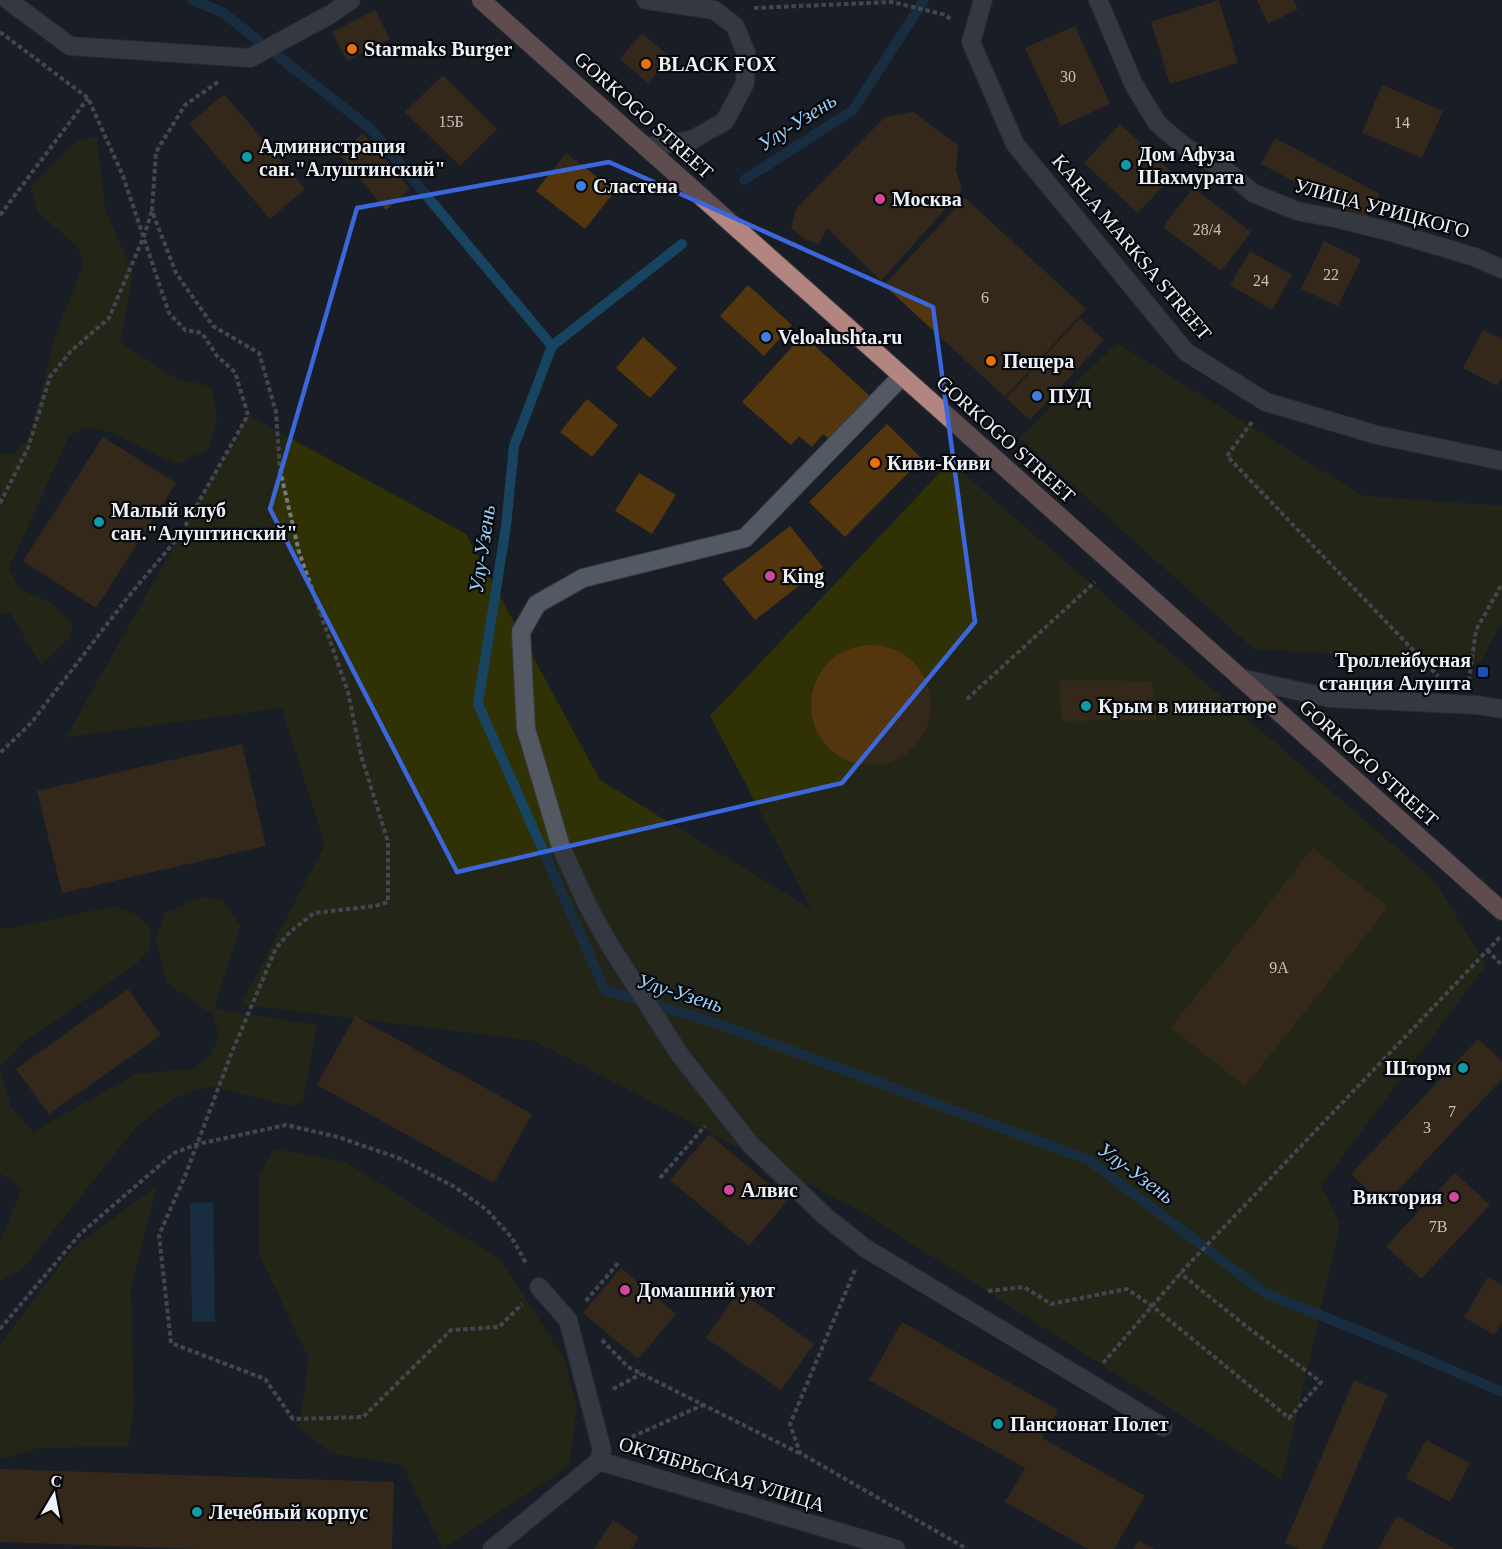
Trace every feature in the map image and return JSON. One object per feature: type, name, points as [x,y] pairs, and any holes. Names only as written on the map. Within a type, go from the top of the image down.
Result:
[{"type":"main road","name":"GORKOGO STREET","points":[[481,0],[1502,911]]},
{"type":"street","points":[[8,0],[70,46],[250,58],[331,14],[351,0]]},
{"type":"street","points":[[646,0],[714,10],[735,26],[746,53],[745,83],[725,121],[692,140],[646,147]]},
{"type":"street","name":"KARLA MARKSA STREET","points":[[982,0],[971,42],[1015,144],[1186,352],[1266,402],[1377,435],[1502,461]]},
{"type":"street","name":"УЛИЦА УРИЦКОГО","points":[[1098,0],[1134,85],[1157,123],[1185,147],[1227,171],[1253,193],[1297,211],[1339,219],[1475,256],[1502,270]]},
{"type":"street","points":[[902,376],[745,538],[583,578],[537,604],[521,632],[526,729],[561,847],[587,904],[609,944],[680,1055],[751,1145],[826,1217],[865,1248],[1162,1427]]},
{"type":"street","points":[[1240,678],[1330,698],[1502,709]]},
{"type":"street","points":[[539,1287],[568,1320],[590,1401],[601,1455]]},
{"type":"street","name":"ОКТЯБРЬСКАЯ УЛИЦА","points":[[492,1549],[601,1455],[896,1549]]},
{"type":"path","points":[[714,10],[892,2],[946,15]]},
{"type":"path","points":[[0,32],[88,98],[123,176],[169,313],[185,330],[202,333],[217,356],[235,372],[248,415],[180,535],[128,597],[31,723],[0,753]]},
{"type":"path","points":[[0,503],[28,448],[50,377],[71,351],[109,318],[144,236],[152,210],[156,152],[185,105],[250,58]]},
{"type":"path","points":[[0,215],[88,98]]},
{"type":"path","points":[[0,1329],[80,1234],[174,1153],[198,1144],[286,1125],[338,1137],[401,1159],[455,1187],[487,1210],[512,1238],[539,1287],[499,1327],[451,1330],[363,1417],[293,1419],[266,1379],[171,1343],[159,1235],[198,1144],[232,1052],[276,948],[291,930],[314,913],[375,906],[388,902],[388,842],[360,755],[348,692],[299,552],[279,470],[276,412],[259,353],[213,326],[176,273],[152,210]]},
{"type":"path","points":[[1266,402],[1227,456],[1465,705]]},
{"type":"path","points":[[967,699],[1113,565]]},
{"type":"path","points":[[1465,705],[1476,630],[1502,584]]},
{"type":"path","points":[[1087,1382],[1186,1267],[1502,934]]},
{"type":"path","points":[[1487,950],[1502,965]]},
{"type":"path","points":[[660,1178],[720,1107]]},
{"type":"path","points":[[800,1453],[790,1424],[865,1248]]},
{"type":"path","points":[[583,1305],[619,1262]]},
{"type":"path","points":[[945,1296],[1024,1287],[1052,1304],[1126,1289],[1152,1306],[1289,1418],[1321,1382],[1180,1274]]},
{"type":"path","points":[[628,1367],[800,1453],[967,1549]]},
{"type":"path","points":[[590,1401],[642,1374]]},
{"type":"path","points":[[601,1455],[704,1405]]},
{"type":"highlighted area","points":[[609,162],[933,307],[975,622],[842,783],[457,872],[270,509],[357,208]]},
{"type":"shaded area","points":[[97,137],[105,209],[133,273],[120,342],[175,378],[212,387],[217,418],[208,450],[176,464],[111,432],[85,427],[69,436],[9,568],[19,589],[53,604],[72,624],[70,637],[41,665],[10,612],[0,615],[0,453],[14,454],[30,437],[55,336],[84,264],[78,247],[38,212],[30,187],[76,141]]},
{"type":"shaded area","points":[[1117,343],[1363,496],[1502,506],[1502,622],[1480,663],[1254,649],[1020,438]]},
{"type":"shaded area","points":[[248,415],[466,534],[600,780],[812,910],[710,716],[950,462],[1435,881],[1486,965],[1321,1185],[1340,1224],[1282,1480],[864,1213],[535,1041],[241,1004],[325,845],[282,708],[66,737]]},
{"type":"shaded area","points":[[203,897],[222,900],[240,926],[214,1009],[317,1025],[303,1101],[293,1107],[210,1086],[174,1098],[138,1125],[23,1269],[0,1281],[0,1242],[22,1188],[0,1173],[0,1069],[11,1107],[33,1132],[136,1074],[192,1069],[211,1056],[219,1035],[212,1014],[167,983],[156,939],[166,912]]},
{"type":"shaded area","points":[[115,906],[138,915],[151,929],[150,949],[135,965],[25,1041],[0,1067],[0,927],[7,929]]},
{"type":"shaded area","points":[[273,1149],[346,1162],[500,1260],[564,1358],[577,1408],[569,1466],[443,1549],[402,1465],[331,1453],[299,1428],[309,1359],[259,1254],[259,1176]]},
{"type":"shaded area","points":[[157,1186],[131,1286],[134,1409],[128,1446],[38,1448],[0,1460],[0,1345],[73,1248]]},
{"type":"water","points":[[213,1202],[215,1322],[192,1322],[190,1203]]},
{"type":"building","points":[[1219,0],[1238,63],[1170,84],[1151,22]]},
{"type":"building","points":[[1257,0],[1293,0],[1298,9],[1268,24]]},
{"type":"building","points":[[375,10],[390,39],[347,61],[332,32]]},
{"type":"building","points":[[1075,26],[1110,104],[1061,126],[1025,48]]},
{"type":"building","points":[[642,33],[670,57],[648,83],[620,59]]},
{"type":"building","points":[[443,75],[497,129],[460,166],[405,112]]},
{"type":"building","points":[[1382,85],[1443,111],[1422,158],[1362,133]]},
{"type":"building","name":"Администрация сан.\"Алуштинский\"","points":[[224,94],[305,189],[270,219],[189,124]]},
{"type":"building","name":"Москва","points":[[913,112],[958,145],[956,170],[962,190],[881,281],[827,228],[819,244],[805,240],[791,228],[796,209],[885,117]]},
{"type":"building","points":[[1120,124],[1174,174],[1138,213],[1084,163]]},
{"type":"building","points":[[363,133],[410,189],[386,210],[339,154]]},
{"type":"building","points":[[1275,138],[1380,194],[1366,219],[1261,164]]},
{"type":"building","points":[[566,153],[615,191],[585,229],[536,191]]},
{"type":"building","points":[[1193,188],[1251,232],[1221,271],[1163,227]]},
{"type":"building","points":[[965,198],[1086,309],[1005,397],[884,285]]},
{"type":"building","points":[[1324,241],[1361,259],[1338,306],[1301,289]]},
{"type":"building","points":[[1250,251],[1292,275],[1272,310],[1230,285]]},
{"type":"building","points":[[748,285],[792,325],[764,356],[720,316]]},
{"type":"building","points":[[1080,318],[1104,340],[1030,420],[1006,398]]},
{"type":"building","points":[[1483,330],[1502,339],[1502,377],[1497,386],[1463,368]]},
{"type":"building","points":[[803,335],[871,397],[831,441],[823,434],[812,447],[799,436],[791,445],[742,402]]},
{"type":"building","points":[[643,337],[677,368],[650,398],[616,368]]},
{"type":"building","points":[[587,399],[618,425],[592,457],[560,432]]},
{"type":"building","points":[[887,424],[922,459],[845,537],[809,502]]},
{"type":"building","name":"Малый клуб сан.\"Алуштинский\"","points":[[103,437],[176,483],[96,608],[23,561]]},
{"type":"building","points":[[639,473],[676,495],[652,534],[615,511]]},
{"type":"building","points":[[790,526],[823,567],[755,620],[722,579]]},
{"type":"building","points":[[871,645],[894,649],[914,662],[927,682],[931,705],[927,728],[914,748],[894,761],[871,765],[848,761],[828,748],[815,728],[811,705],[815,682],[828,662],[848,649]]},
{"type":"building","points":[[1060,680],[1152,681],[1156,720],[1061,721]]},
{"type":"building","points":[[242,744],[266,846],[62,893],[37,791]]},
{"type":"building","points":[[1313,848],[1388,907],[1245,1086],[1171,1028]]},
{"type":"building","points":[[128,989],[161,1035],[49,1114],[16,1069]]},
{"type":"building","points":[[355,1016],[532,1114],[494,1183],[317,1085]]},
{"type":"building","points":[[1478,1039],[1502,1061],[1502,1079],[1384,1205],[1351,1174]]},
{"type":"building","name":"Алвис","points":[[709,1134],[788,1200],[749,1246],[670,1180]]},
{"type":"building","points":[[1455,1173],[1490,1205],[1421,1279],[1386,1246]]},
{"type":"building","name":"Домашний уют","points":[[621,1268],[676,1314],[638,1359],[583,1313]]},
{"type":"building","points":[[1488,1277],[1502,1285],[1502,1322],[1494,1335],[1464,1317]]},
{"type":"building","points":[[739,1291],[814,1344],[781,1390],[706,1338]]},
{"type":"building","name":"Пансионат Полет","points":[[902,1322],[1058,1410],[1042,1438],[1145,1496],[1114,1549],[1088,1549],[1005,1502],[1025,1468],[869,1380]]},
{"type":"building","points":[[1354,1380],[1388,1394],[1322,1549],[1300,1549],[1285,1543]]},
{"type":"building","points":[[1426,1440],[1470,1463],[1450,1502],[1406,1478]]},
{"type":"building","name":"Лечебный корпус","points":[[0,1469],[394,1482],[392,1549],[195,1549],[0,1542]]},
{"type":"building","points":[[1397,1516],[1455,1549],[1378,1549]]},
{"type":"building","points":[[613,1520],[639,1537],[631,1549],[594,1549]]},
{"type":"building","points":[[1139,1540],[1154,1549],[1133,1549]]},
{"type":"waterway","points":[[192,0],[222,12],[371,129],[552,346]]},
{"type":"waterway","name":"Улу-Узень","points":[[744,180],[853,110],[924,0]]},
{"type":"waterway","name":"Улу-Узень","points":[[682,244],[552,346],[514,446],[506,526],[478,704],[605,990],[716,1023],[1089,1160],[1265,1293],[1502,1392]]},
{"type":"place","name":"Starmaks Burger","points":[[352,49]]},
{"type":"place","name":"BLACK FOX","points":[[646,64]]},
{"type":"place","name":"Администрация сан.\"Алуштинский\"","points":[[247,157]]},
{"type":"place","name":"Дом Афуза Шахмурата","points":[[1126,165]]},
{"type":"place","name":"Сластена","points":[[581,186]]},
{"type":"place","name":"Москва","points":[[880,199]]},
{"type":"place","name":"Veloalushta.ru","points":[[766,337]]},
{"type":"place","name":"Пещера","points":[[991,361]]},
{"type":"place","name":"ПУД","points":[[1037,396]]},
{"type":"place","name":"Киви-Киви","points":[[875,463]]},
{"type":"place","name":"Малый клуб сан.\"Алуштинский\"","points":[[99,522]]},
{"type":"place","name":"King","points":[[770,576]]},
{"type":"place","name":"Троллейбусная станция Алушта","points":[[1483,672]]},
{"type":"place","name":"Крым в миниатюре","points":[[1086,706]]},
{"type":"place","name":"Шторм","points":[[1463,1068]]},
{"type":"place","name":"Алвис","points":[[729,1190]]},
{"type":"place","name":"Виктория","points":[[1454,1197]]},
{"type":"place","name":"Домашний уют","points":[[625,1290]]},
{"type":"place","name":"Пансионат Полет","points":[[998,1424]]},
{"type":"place","name":"Лечебный корпус","points":[[197,1512]]}]
